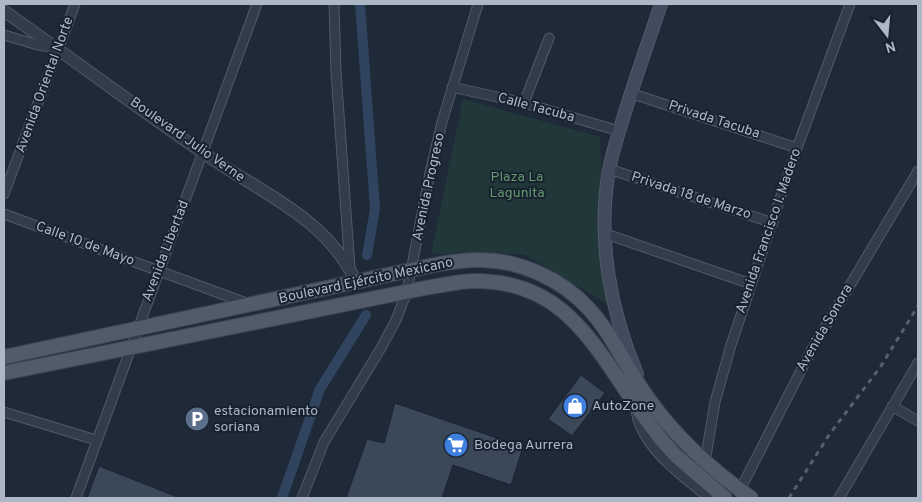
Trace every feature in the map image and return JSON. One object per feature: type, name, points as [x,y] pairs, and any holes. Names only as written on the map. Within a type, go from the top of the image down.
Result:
[{"type":"main road","points":[[642,402],[616,314],[610,285],[606,207],[609,169],[619,131],[630,93],[662,4]]},
{"type":"main road","name":"Boulevard Ejército Mexicano","points":[[4,357],[252,305],[405,270],[478,260],[512,264],[544,276],[589,309],[606,332],[661,439],[675,455],[725,498]]},
{"type":"main road","name":"Boulevard Ejército Mexicano","points":[[4,373],[403,292],[465,282],[509,284],[543,297],[570,316],[588,335],[642,402],[705,462],[746,494]]},
{"type":"street","name":"Avenida Oriental Norte","points":[[4,194],[75,4]]},
{"type":"street","name":"Avenida Libertad","points":[[76,498],[136,329],[257,4]]},
{"type":"street","points":[[334,4],[336,72],[350,268]]},
{"type":"street","name":"Avenida Progreso","points":[[302,498],[324,442],[396,320],[403,292],[405,270],[452,87],[478,4]]},
{"type":"street","name":"Avenida Francisco I. Madero","points":[[705,462],[714,402],[731,345],[797,148],[850,4]]},
{"type":"street","name":"Boulevard Julio Verne","points":[[4,11],[203,153],[315,226],[331,242],[359,281]]},
{"type":"street","points":[[4,35],[58,49]]},
{"type":"street","points":[[524,103],[549,38]]},
{"type":"street","name":"Calle Tacuba","points":[[452,87],[524,103],[619,131]]},
{"type":"street","name":"Privada Tacuba","points":[[630,93],[797,148]]},
{"type":"street","name":"Privada 18 de Marzo","points":[[609,169],[772,223]]},
{"type":"street","name":"Avenida Sonora","points":[[746,494],[812,350],[918,171]]},
{"type":"street","name":"Calle 10 de Mayo","points":[[4,214],[252,305]]},
{"type":"street","points":[[606,234],[751,284]]},
{"type":"street","points":[[839,498],[918,363]]},
{"type":"street","points":[[642,402],[640,428],[646,438],[667,461],[709,498]]},
{"type":"street","points":[[892,406],[918,421]]},
{"type":"street","points":[[4,412],[96,440]]},
{"type":"green space","name":"Plaza La Lagunita","points":[[463,99],[600,137],[607,304],[524,254],[431,254]]},
{"type":"building","points":[[581,375],[605,393],[572,436],[548,419]]},
{"type":"building","points":[[395,403],[523,447],[511,485],[453,465],[442,498],[346,498],[367,439],[384,443]]},
{"type":"building","points":[[99,466],[180,498],[87,498]]},
{"type":"waterway","points":[[360,4],[375,209],[367,255]]},
{"type":"waterway","points":[[282,498],[320,389],[366,315]]},
{"type":"railway","points":[[789,498],[829,435],[881,366],[918,306]]},
{"type":"place","name":"AutoZone","points":[[575,406]]},
{"type":"place","name":"estacionamiento soriana","points":[[197,419]]},
{"type":"place","name":"Bodega Aurrera","points":[[456,445]]}]
